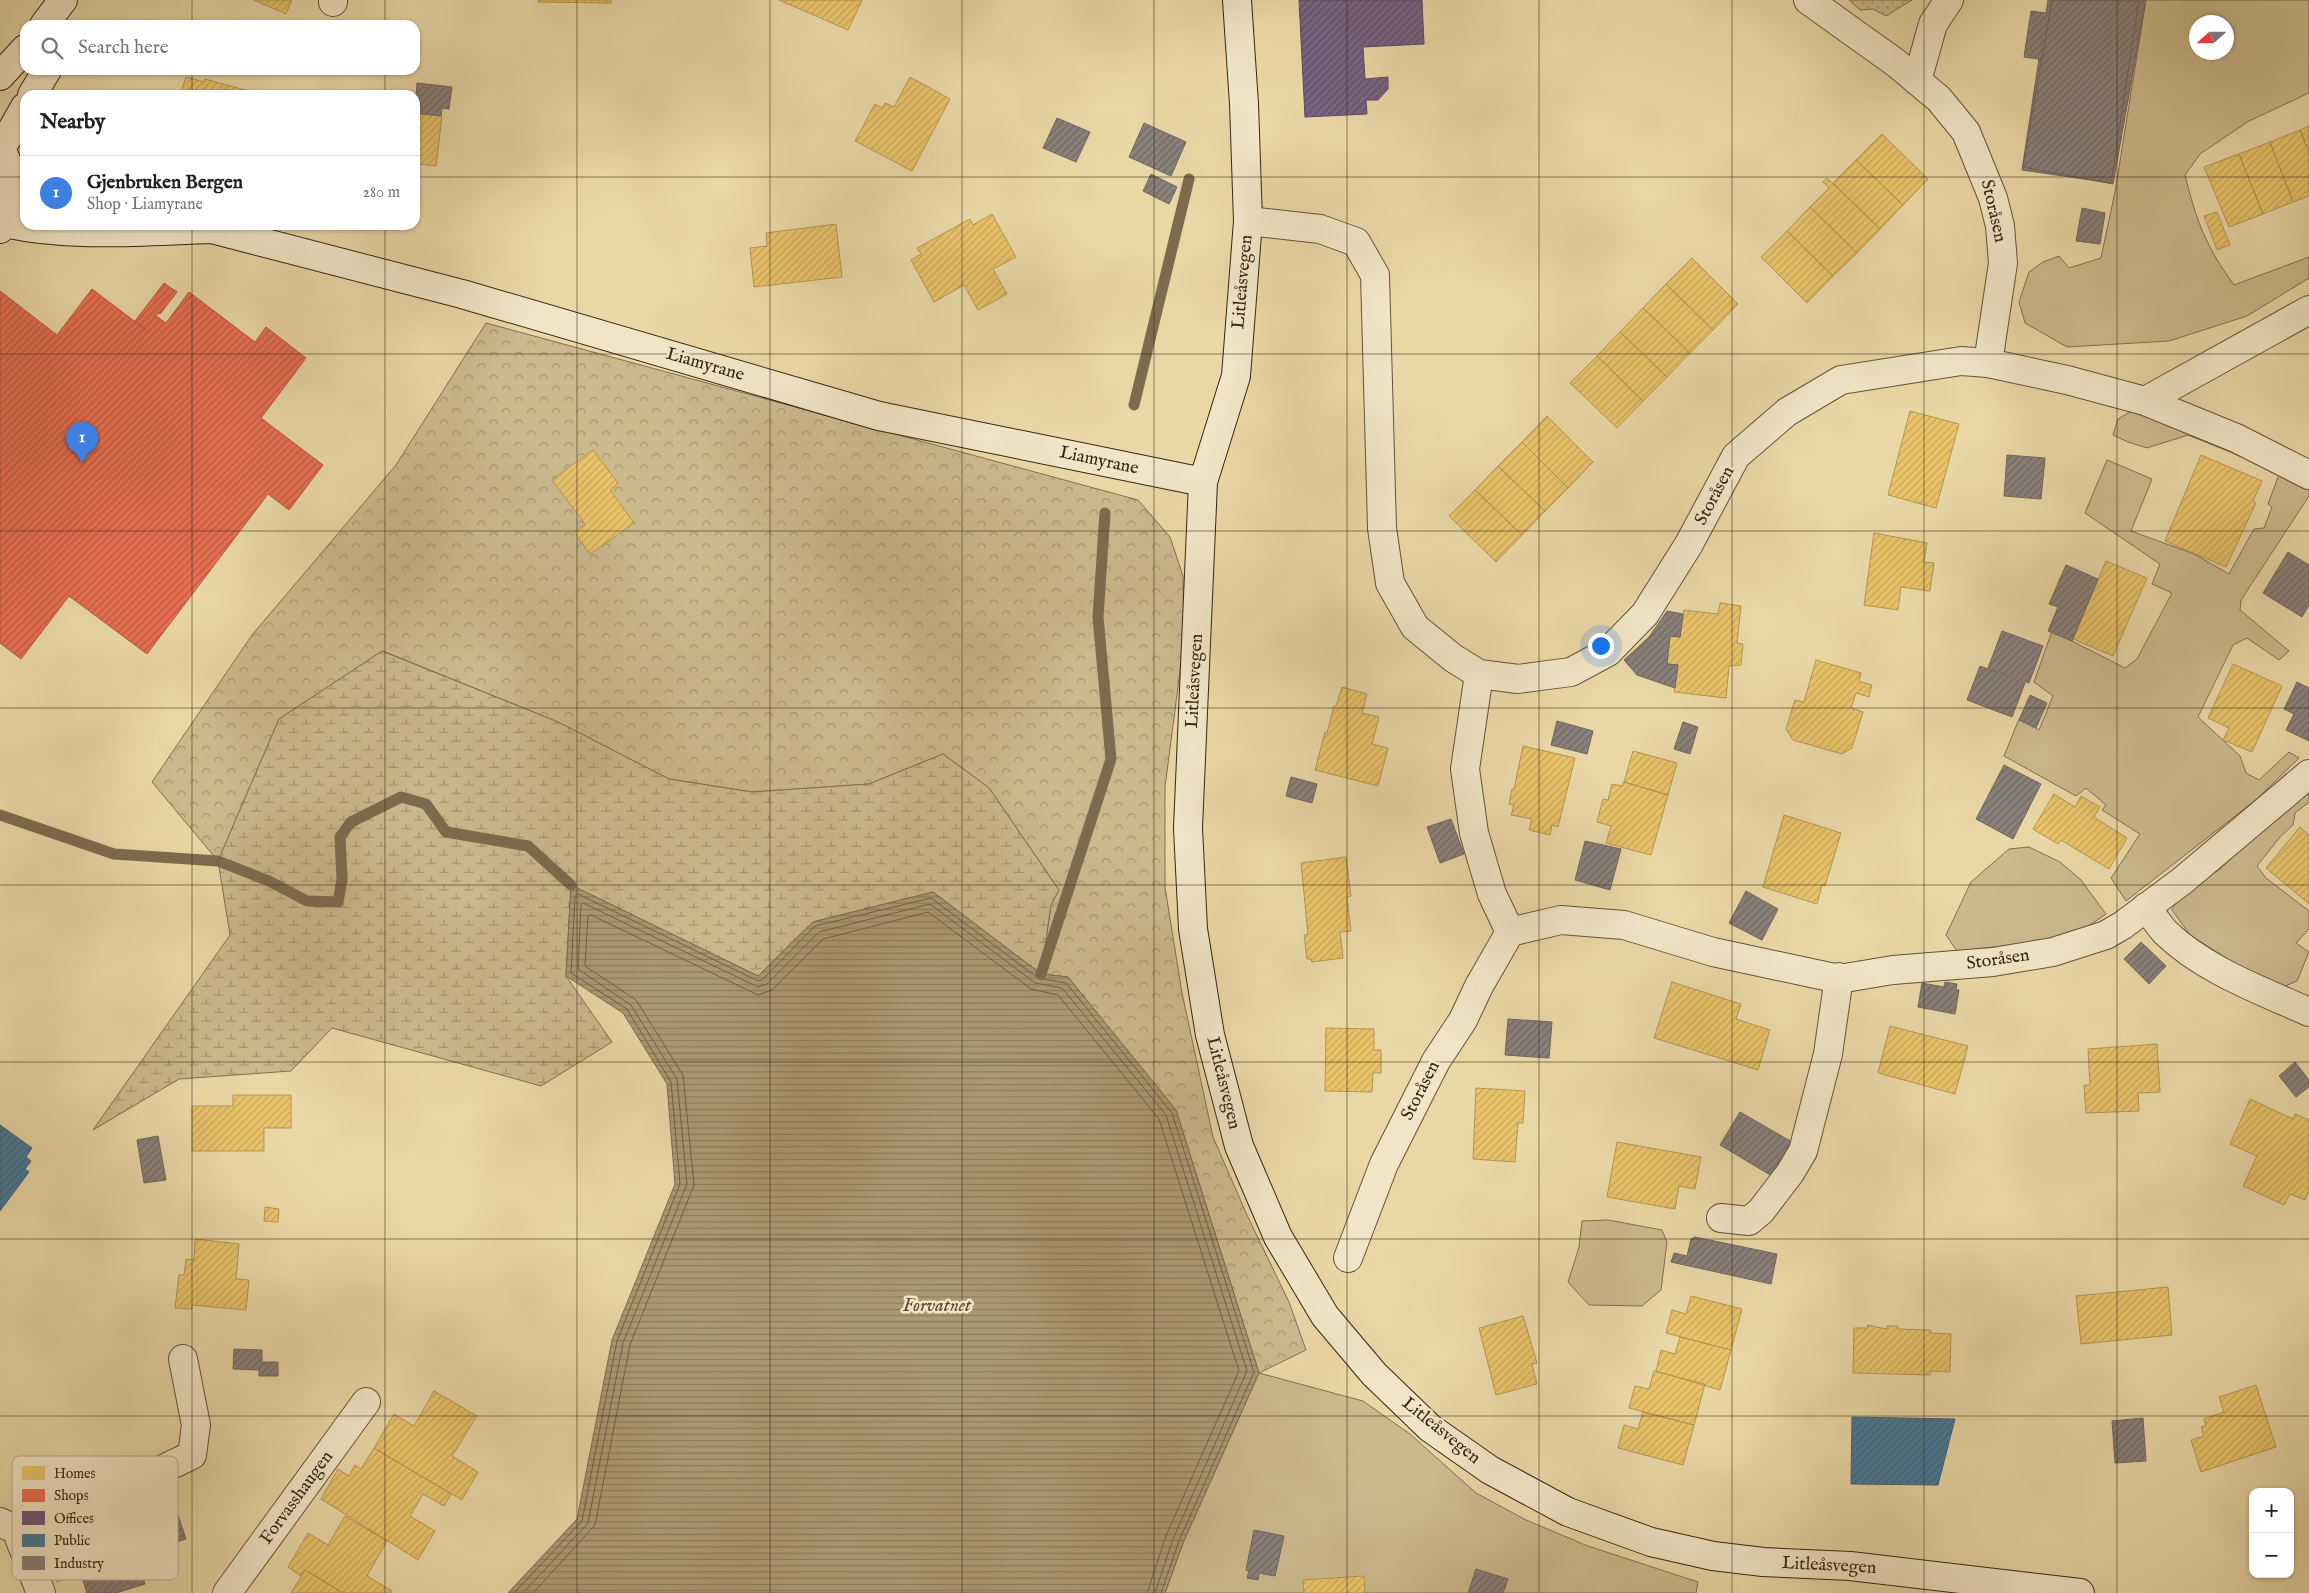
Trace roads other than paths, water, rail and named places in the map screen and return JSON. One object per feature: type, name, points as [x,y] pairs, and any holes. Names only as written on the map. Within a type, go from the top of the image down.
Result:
[{"type":"street","points":[[48,20],[63,0]]},
{"type":"street","points":[[68,20],[76,0]]},
{"type":"street","name":"Litleåsvegen","points":[[1237,0],[1244,104],[1248,221],[1236,376],[1203,482],[1188,828],[1193,929],[1210,1035],[1239,1146],[1278,1237],[1325,1316],[1374,1374],[1430,1428],[1490,1470],[1568,1512],[1650,1542],[1713,1556],[1764,1562],[1850,1566],[2080,1593]]},
{"type":"street","name":"Storåsen","points":[[1808,0],[1939,99],[1966,132],[1994,198],[2000,226],[2003,263],[1988,363]]},
{"type":"street","points":[[1917,81],[1933,24],[1949,0]]},
{"type":"street","points":[[0,76],[20,54]]},
{"type":"street","points":[[35,90],[43,75]]},
{"type":"street","points":[[2,226],[13,199],[9,162],[20,124]]},
{"type":"street","name":"Storåsen","points":[[1248,221],[1320,229],[1356,242],[1375,275],[1382,528],[1390,583],[1415,627],[1453,658],[1479,674],[1518,679],[1571,672],[1608,652],[1645,614],[1689,544],[1736,456],[1788,412],[1841,380],[1961,362],[1988,363],[2067,380],[2145,401],[2236,438],[2309,475]]},
{"type":"street","name":"Liamyrane","points":[[2,226],[20,228]]},
{"type":"street","name":"Liamyrane","points":[[49,230],[86,232],[133,230]]},
{"type":"street","name":"Liamyrane","points":[[216,230],[462,294],[879,416],[1203,482]]},
{"type":"street","points":[[2145,401],[2309,310]]},
{"type":"street","points":[[1479,674],[1465,769],[1474,833],[1492,894],[1510,932]]},
{"type":"street","name":"Storåsen","points":[[1348,1258],[1384,1164],[1436,1061],[1463,1020],[1479,986],[1510,932],[1560,920],[1624,924],[1713,952],[1839,977],[1993,962],[2053,952],[2106,935],[2146,908],[2182,881],[2309,774]]},
{"type":"street","points":[[2146,908],[2165,932],[2197,956],[2239,981],[2309,1012]]},
{"type":"street","points":[[1721,1218],[1748,1221],[1761,1210],[1790,1173],[1803,1151],[1828,1054],[1839,977]]},
{"type":"street","points":[[178,1462],[192,1455],[196,1425],[183,1359]]},
{"type":"street","name":"Forvasshaugen","points":[[227,1593],[366,1402]]},
{"type":"street","points":[[35,1580],[41,1593]]},
{"type":"water","name":"Forvatnet","points":[[571,885],[758,976],[813,922],[933,892],[1041,974],[1068,977],[1176,1110],[1259,1373],[1183,1543],[1165,1593],[508,1593],[577,1519],[612,1340],[675,1184],[667,1084],[623,1013],[566,976]]},
{"type":"waterway","points":[[1134,405],[1189,179]]},
{"type":"waterway","points":[[1041,974],[1111,759],[1098,617],[1105,513]]},
{"type":"waterway","points":[[0,815],[114,854],[218,861],[269,881],[307,901],[338,902],[342,880],[340,837],[351,822],[401,797],[426,804],[446,832],[528,846],[571,885]]},
{"type":"place","name":"Gjenbruken Bergen","points":[[82,463]]}]
